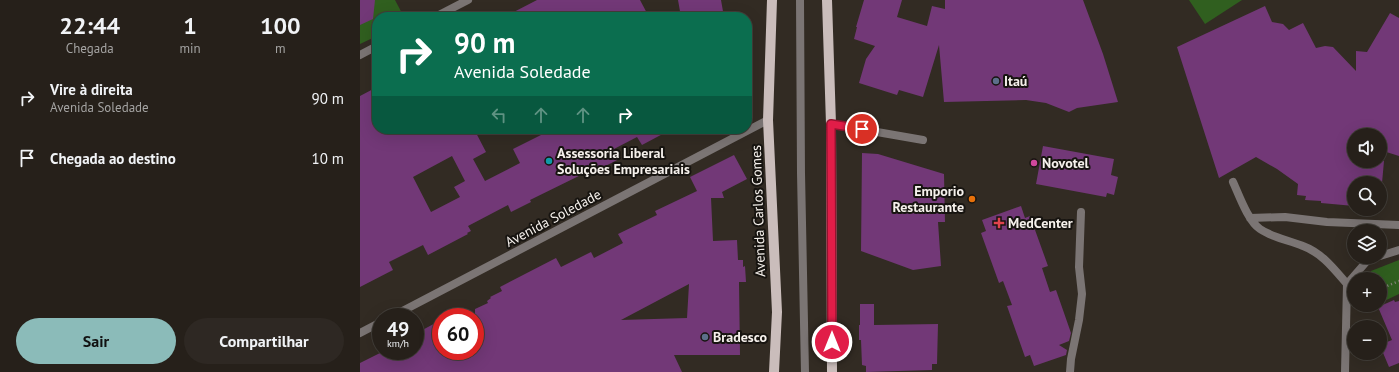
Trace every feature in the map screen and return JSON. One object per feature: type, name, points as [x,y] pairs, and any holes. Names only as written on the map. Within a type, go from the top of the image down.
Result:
[{"type":"main road","name":"Avenida Carlos Gomes","points":[[772,0],[768,120],[777,312],[774,372]]},
{"type":"main road","points":[[827,0],[831,124],[832,372]]},
{"type":"street","points":[[445,12],[468,0]]},
{"type":"street","points":[[800,0],[801,173],[805,372]]},
{"type":"street","points":[[360,55],[372,49]]},
{"type":"street","name":"Avenida Soledade","points":[[752,128],[768,120]]},
{"type":"street","points":[[831,124],[923,140]]},
{"type":"street","name":"Avenida Soledade","points":[[408,308],[741,134]]},
{"type":"street","points":[[1233,182],[1250,218],[1259,229],[1275,237],[1305,246],[1324,258],[1347,284],[1345,372]]},
{"type":"street","points":[[1070,372],[1071,359],[1080,320],[1082,294],[1079,267],[1081,212]]},
{"type":"street","points":[[1250,218],[1285,217],[1327,222],[1399,225]]},
{"type":"street","points":[[1387,254],[1399,250]]},
{"type":"street","points":[[1357,272],[1364,264]]},
{"type":"street","points":[[360,333],[372,327]]},
{"type":"path","points":[[1387,286],[1399,281]]},
{"type":"green space","points":[[360,0],[395,0],[401,12],[372,12],[372,38],[360,44]]},
{"type":"green space","points":[[1189,0],[1242,0],[1205,24]]},
{"type":"green space","points":[[1399,260],[1399,294],[1387,300],[1387,272],[1371,271]]},
{"type":"building","points":[[360,0],[375,0],[372,19],[360,25]]},
{"type":"building","points":[[537,0],[640,0],[646,12],[514,12]]},
{"type":"building","points":[[678,0],[721,0],[723,12],[680,12]]},
{"type":"building","points":[[864,0],[902,0],[897,17],[927,26],[932,6],[945,9],[945,0],[1083,0],[1103,54],[1118,102],[1077,108],[1069,112],[1046,103],[1026,100],[944,102],[939,45],[923,97],[899,90],[897,95],[859,83],[866,59],[875,46],[854,39]]},
{"type":"building","points":[[1265,6],[1272,22],[1283,24],[1289,30],[1303,23],[1316,48],[1325,46],[1333,47],[1356,71],[1356,51],[1367,52],[1390,13],[1399,18],[1399,156],[1387,152],[1387,128],[1347,128],[1347,168],[1383,168],[1383,176],[1347,176],[1347,205],[1305,200],[1306,196],[1297,195],[1298,184],[1277,169],[1256,157],[1219,178],[1177,47]]},
{"type":"building","points":[[372,90],[372,134],[477,134],[486,152],[473,159],[485,181],[520,163],[513,149],[543,134],[663,134],[642,145],[637,137],[614,149],[619,159],[590,174],[589,171],[530,200],[531,202],[511,212],[508,205],[468,226],[471,231],[467,233],[468,234],[428,255],[423,245],[389,262],[393,270],[360,287],[360,96]],"holes":[[[452,156],[465,181],[454,187],[460,197],[431,212],[413,177]]]},
{"type":"building","points":[[1043,146],[1114,159],[1111,175],[1118,177],[1114,195],[1107,193],[1106,197],[1036,184]]},
{"type":"building","points":[[862,153],[878,154],[944,174],[945,222],[938,222],[941,266],[913,270],[861,251]]},
{"type":"building","points":[[734,155],[747,179],[722,192],[724,198],[711,198],[713,241],[737,240],[738,260],[743,260],[743,267],[745,266],[746,282],[739,282],[740,355],[674,355],[682,372],[360,372],[360,363],[372,357],[372,360],[424,360],[424,329],[432,325],[432,360],[484,360],[484,308],[477,308],[488,303],[487,301],[491,298],[490,297],[502,291],[500,287],[556,258],[561,267],[591,252],[594,258],[623,243],[618,234],[657,215],[655,211],[697,191],[690,177]],"holes":[[[689,284],[687,318],[621,320]]]},
{"type":"building","points":[[1021,206],[1025,218],[1030,216],[1048,266],[1042,268],[1050,292],[1056,290],[1071,333],[1069,341],[1059,345],[1067,350],[1066,355],[1034,366],[1030,355],[1025,357],[1007,306],[1012,305],[1003,281],[999,283],[981,233],[986,231],[982,220]]},
{"type":"building","points":[[1394,300],[1395,302],[1399,301],[1399,363],[1389,367],[1386,360],[1387,342],[1392,340],[1387,328],[1387,320],[1384,320],[1380,312],[1387,312],[1387,303]]},
{"type":"building","points":[[860,304],[874,304],[874,325],[938,324],[937,364],[932,364],[932,370],[866,372],[866,366],[862,365],[861,340],[859,340]]},
{"type":"place","name":"Itaú","points":[[996,81]]},
{"type":"place","name":"Assessoria Liberal Soluções Empresariais","points":[[549,161]]},
{"type":"place","name":"Novotel","points":[[1034,163]]},
{"type":"place","name":"Emporio Restaurante","points":[[972,199]]},
{"type":"place","name":"MedCenter","points":[[999,223]]},
{"type":"place","name":"Bradesco","points":[[705,337]]},
{"type":"route","points":[[832,342],[831,124],[862,129]]}]
